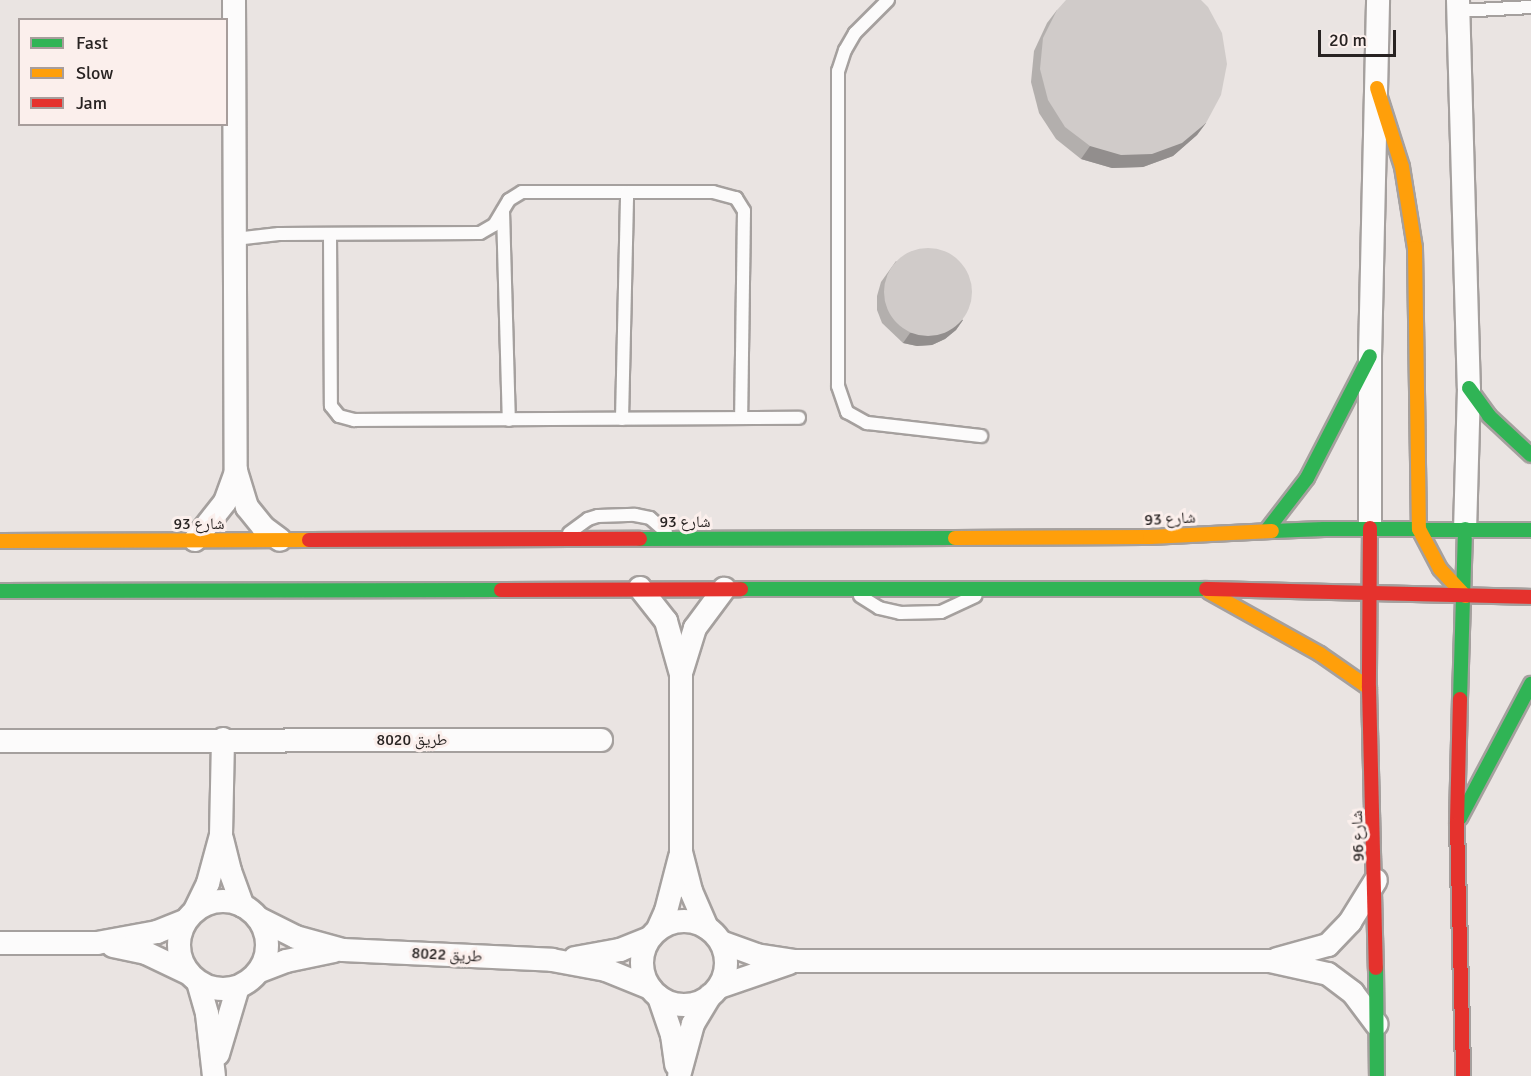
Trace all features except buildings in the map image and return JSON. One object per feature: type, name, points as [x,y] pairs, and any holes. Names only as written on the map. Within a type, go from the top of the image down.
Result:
[{"type":"street","points":[[234,0],[236,471],[248,507],[263,527],[279,540]]},
{"type":"street","points":[[1370,528],[1370,356],[1378,0]]},
{"type":"street","points":[[1458,5],[1469,388],[1457,824],[1463,1076]]},
{"type":"street","points":[[1377,88],[1402,166],[1416,248],[1419,529],[1440,569],[1465,596]]},
{"type":"street","points":[[1267,530],[1307,478],[1370,356]]},
{"type":"street","points":[[1469,388],[1489,416],[1531,455]]},
{"type":"street","points":[[195,540],[212,523],[225,502],[236,471]]},
{"type":"street","name":"شارع 93","points":[[0,541],[1150,537],[1267,530],[1370,528],[1531,530]]},
{"type":"street","name":"شارع 96","points":[[1370,528],[1369,687],[1376,880],[1377,1076]]},
{"type":"street","points":[[640,588],[666,621],[681,674],[681,852],[672,892],[643,950],[641,963],[672,1035],[678,1076]]},
{"type":"street","points":[[1203,588],[1320,654],[1369,687]]},
{"type":"street","points":[[0,591],[1203,588],[1369,595],[1531,597]]},
{"type":"street","points":[[681,674],[695,628],[724,589]]},
{"type":"street","points":[[1457,824],[1531,684]]},
{"type":"street","points":[[214,1073],[207,1014],[193,978],[181,960],[178,947],[180,933],[208,883],[221,835],[223,739]]},
{"type":"street","name":"طريق 8020","points":[[0,741],[601,740]]},
{"type":"street","points":[[97,943],[146,952],[211,988],[238,987],[260,970],[267,944],[265,930],[251,912],[232,877],[221,835]]},
{"type":"street","points":[[678,1076],[693,1024],[714,992],[726,964],[691,891],[681,852]]},
{"type":"street","points":[[1270,961],[1328,945],[1350,922],[1376,880]]},
{"type":"street","points":[[0,943],[97,943],[157,932],[219,901],[251,912]]},
{"type":"street","name":"طريق 8022","points":[[251,912],[282,932],[343,950]]},
{"type":"street","points":[[653,934],[682,921],[756,955],[794,962],[1270,961],[1315,970],[1334,977],[1353,993],[1376,1024]]},
{"type":"street","name":"طريق 8022","points":[[552,960],[605,954],[653,934]]},
{"type":"street","name":"طريق 8022","points":[[260,970],[286,961],[343,950],[552,960],[606,970],[654,993]]},
{"type":"street","points":[[654,993],[679,1005],[700,1002],[714,992],[794,962]]},
{"type":"street","points":[[214,1073],[238,987]]},
{"type":"lane","points":[[888,0],[855,33],[845,50],[838,71],[838,386],[847,412],[867,423],[981,436]]},
{"type":"lane","points":[[1458,5],[1531,7]]},
{"type":"lane","points":[[235,239],[279,234],[480,232],[494,225],[509,200],[522,192],[713,192],[736,198],[744,211],[741,418]]},
{"type":"lane","points":[[622,419],[627,192]]},
{"type":"lane","points":[[502,210],[508,420]]},
{"type":"lane","points":[[330,234],[331,406],[339,416],[354,420],[798,418]]},
{"type":"lane","points":[[561,539],[588,519],[635,515],[650,518],[674,539]]},
{"type":"lane","points":[[849,588],[879,608],[900,613],[941,612],[968,601],[987,588]]},
{"type":"traffic: fast","points":[[1267,530],[1307,478],[1370,356]]},
{"type":"traffic: fast","points":[[1469,388],[1489,416],[1531,455]]},
{"type":"traffic: fast","points":[[1460,699],[1465,529]]},
{"type":"traffic: fast","points":[[1272,531],[1531,530]]},
{"type":"traffic: fast","points":[[640,539],[955,538]]},
{"type":"traffic: fast","points":[[741,589],[1206,589]]},
{"type":"traffic: fast","points":[[0,591],[501,590]]},
{"type":"traffic: fast","points":[[1460,818],[1531,684]]},
{"type":"traffic: fast","points":[[1376,968],[1377,1076]]},
{"type":"traffic: slow","points":[[1377,88],[1402,167],[1415,248],[1419,529],[1440,569],[1465,596]]},
{"type":"traffic: slow","points":[[955,538],[1150,537],[1272,531]]},
{"type":"traffic: slow","points":[[0,541],[309,540]]},
{"type":"traffic: slow","points":[[1209,592],[1320,654],[1369,688]]},
{"type":"traffic: jam","points":[[1370,528],[1369,688],[1376,968]]},
{"type":"traffic: jam","points":[[309,540],[640,539]]},
{"type":"traffic: jam","points":[[501,590],[741,589]]},
{"type":"traffic: jam","points":[[1206,589],[1531,597]]},
{"type":"traffic: jam","points":[[1460,699],[1457,824],[1463,1076]]}]
